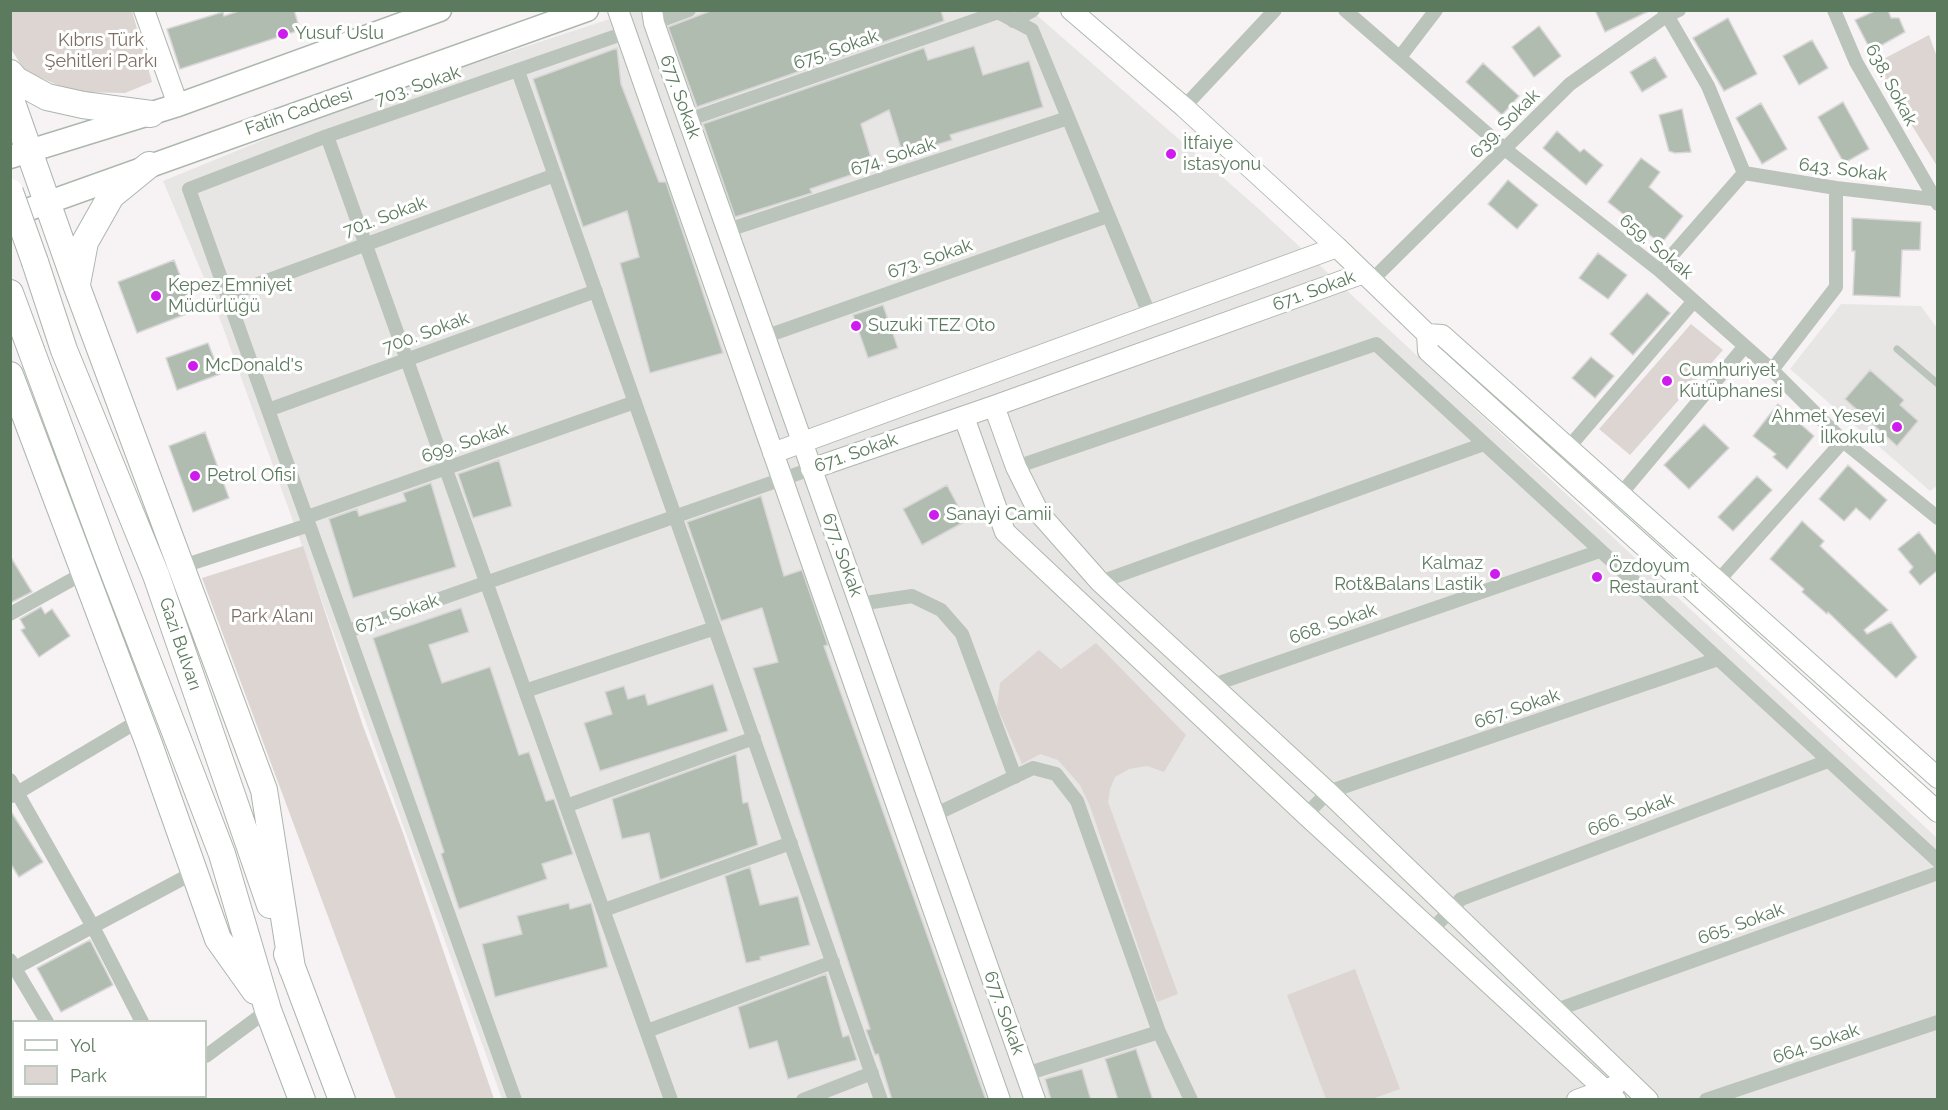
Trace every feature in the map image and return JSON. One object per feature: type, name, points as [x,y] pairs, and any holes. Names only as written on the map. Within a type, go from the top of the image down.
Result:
[{"type":"highway","points":[[10,73],[16,80],[47,97],[83,105],[151,114]]},
{"type":"highway","points":[[10,97],[20,154],[46,203],[264,790],[292,968]]},
{"type":"highway","points":[[77,287],[85,242],[111,196],[149,165]]},
{"type":"highway","name":"Gazi Bulvarı","points":[[10,192],[64,350],[156,575],[292,968],[342,1100]]},
{"type":"highway","name":"Gazi Bulvarı","points":[[10,293],[107,555],[222,854],[268,1010],[303,1100]]},
{"type":"highway","points":[[10,375],[18,417],[84,573],[140,720],[218,939],[268,1010],[287,1100]]},
{"type":"main road","name":"Fatih Caddesi","points":[[10,216],[587,10]]},
{"type":"main road","points":[[20,154],[178,105],[440,11]]},
{"type":"street","points":[[144,10],[178,105]]},
{"type":"street","name":"677. Sokak","points":[[618,10],[1000,1100]]},
{"type":"street","points":[[653,17],[689,10]]},
{"type":"street","points":[[1013,21],[1034,10]]},
{"type":"street","points":[[1071,10],[1184,107],[1337,247],[1427,334],[1442,335],[1936,774]]},
{"type":"street","points":[[1184,107],[1275,10]]},
{"type":"street","name":"659. Sokak","points":[[1345,10],[1506,150],[1659,270],[1772,370],[1843,441],[1936,513]]},
{"type":"street","points":[[1400,57],[1436,10]]},
{"type":"street","name":"638. Sokak","points":[[1834,10],[1856,62],[1936,200]]},
{"type":"street","points":[[995,12],[1032,30],[1150,316]]},
{"type":"street","name":"675. Sokak","points":[[688,120],[995,12]]},
{"type":"street","points":[[1659,270],[1744,172],[1708,86],[1670,12]]},
{"type":"street","name":"639. Sokak","points":[[1368,277],[1506,150],[1570,84],[1670,12]]},
{"type":"street","name":"677. Sokak","points":[[653,17],[1035,1100]]},
{"type":"street","name":"703. Sokak","points":[[228,296],[189,189],[327,136],[625,33]]},
{"type":"street","points":[[518,71],[881,1100]]},
{"type":"street","name":"674. Sokak","points":[[728,230],[1068,118]]},
{"type":"street","points":[[327,136],[671,1100]]},
{"type":"street","name":"643. Sokak","points":[[1744,172],[1836,188],[1936,200]]},
{"type":"street","name":"701. Sokak","points":[[228,296],[365,243],[555,175]]},
{"type":"street","points":[[1772,370],[1836,287],[1836,188]]},
{"type":"street","name":"673. Sokak","points":[[764,336],[1108,216]]},
{"type":"street","name":"671. Sokak","points":[[773,453],[1337,247]]},
{"type":"street","name":"671. Sokak","points":[[348,631],[1368,277]]},
{"type":"street","name":"700. Sokak","points":[[268,410],[406,358],[596,291]]},
{"type":"street","points":[[228,296],[515,1100]]},
{"type":"street","points":[[1569,447],[1693,302]]},
{"type":"street","points":[[1427,334],[1428,351],[1938,812]]},
{"type":"street","points":[[1016,467],[1376,344],[1938,861]]},
{"type":"street","points":[[1620,495],[1745,346]]},
{"type":"street","name":"699. Sokak","points":[[180,567],[635,402]]},
{"type":"street","points":[[994,406],[1016,467],[1039,513],[1100,582],[1328,792],[1648,1100]]},
{"type":"street","points":[[964,417],[1005,532],[1306,814],[1611,1094]]},
{"type":"street","points":[[1718,581],[1843,441]]},
{"type":"street","points":[[1100,582],[1484,444]]},
{"type":"street","name":"668. Sokak","points":[[1213,685],[1600,551]]},
{"type":"street","points":[[10,614],[84,573]]},
{"type":"street","points":[[859,604],[912,596],[941,610],[962,634],[1015,777]]},
{"type":"street","points":[[525,691],[715,628]]},
{"type":"street","name":"667. Sokak","points":[[1328,792],[1718,659]]},
{"type":"street","points":[[140,720],[13,790],[92,925],[141,1020]]},
{"type":"street","points":[[566,806],[754,738]]},
{"type":"street","name":"666. Sokak","points":[[1450,908],[1461,899],[1828,761]]},
{"type":"street","points":[[934,815],[1033,768],[1056,774],[1077,801],[1159,1032],[1191,1100]]},
{"type":"street","points":[[1306,814],[1328,792]]},
{"type":"street","points":[[604,910],[791,843]]},
{"type":"street","points":[[46,1020],[13,964],[194,873]]},
{"type":"street","name":"665. Sokak","points":[[1556,1010],[1938,873]]},
{"type":"street","points":[[1432,930],[1450,908]]},
{"type":"street","points":[[647,1031],[833,962]]},
{"type":"street","points":[[207,1055],[268,1010]]},
{"type":"street","name":"664. Sokak","points":[[1706,1100],[1938,1022]]},
{"type":"street","points":[[1026,1074],[1159,1032]]},
{"type":"street","points":[[803,1100],[872,1073]]},
{"type":"street","points":[[1577,1100],[1611,1094],[1629,1081]]},
{"type":"lane","points":[[1897,349],[1938,384]]},
{"type":"shaded area","points":[[634,11],[1032,11],[1259,209],[1937,838],[1937,1099],[502,1099],[212,297],[163,181],[351,104]]},
{"type":"shaded area","name":"Ahmet Yesevi İlkokulu","points":[[1841,304],[1921,306],[1937,328],[1937,486],[1930,491],[1790,369]]},
{"type":"green space","name":"Kıbrıs Türk Şehitleri Parkı","points":[[11,11],[132,11],[152,82],[125,93],[74,92],[25,71],[11,49]]},
{"type":"green space","points":[[1929,35],[1937,57],[1937,166],[1874,64]]},
{"type":"green space","points":[[1691,324],[1723,350],[1630,455],[1599,429]]},
{"type":"green space","name":"Park Alanı","points":[[303,546],[363,726],[403,833],[494,1099],[396,1099],[202,578]]},
{"type":"green space","points":[[1096,643],[1186,735],[1164,772],[1147,766],[1129,769],[1115,777],[1108,802],[1178,994],[1157,1002],[1090,806],[1080,785],[1058,760],[1040,754],[1022,764],[997,707],[1000,683],[1039,650],[1061,669]]},
{"type":"green space","points":[[1355,969],[1400,1089],[1372,1099],[1326,1099],[1287,995]]},
{"type":"building","points":[[242,10],[294,10],[300,30],[180,69],[167,29],[223,12],[224,16]]},
{"type":"building","points":[[713,10],[941,10],[944,21],[697,107],[668,27]]},
{"type":"building","points":[[1595,10],[1651,10],[1605,32]]},
{"type":"building","points":[[1877,10],[1888,10],[1891,18],[1899,18],[1905,32],[1871,51],[1855,20]]},
{"type":"building","points":[[1728,18],[1757,74],[1724,91],[1693,38]]},
{"type":"building","points":[[1539,26],[1561,56],[1534,77],[1512,47]]},
{"type":"building","points":[[1812,40],[1828,68],[1799,85],[1783,56]]},
{"type":"building","points":[[974,46],[983,75],[1029,61],[1043,107],[950,135],[952,140],[903,155],[889,110],[861,124],[874,167],[810,189],[812,193],[735,217],[703,124],[924,48],[928,60]]},
{"type":"building","points":[[617,48],[621,84],[659,182],[666,182],[723,353],[650,373],[620,263],[639,257],[627,211],[583,227],[533,79]]},
{"type":"building","points":[[1655,57],[1667,77],[1642,92],[1630,72]]},
{"type":"building","points":[[1483,63],[1519,96],[1502,115],[1466,82]]},
{"type":"building","points":[[1843,102],[1869,149],[1844,163],[1818,117]]},
{"type":"building","points":[[1761,103],[1787,149],[1762,164],[1736,118]]},
{"type":"building","points":[[1682,109],[1691,152],[1675,153],[1669,151],[1659,115]]},
{"type":"building","points":[[1557,131],[1580,152],[1584,149],[1603,165],[1586,185],[1543,148]]},
{"type":"building","points":[[1641,158],[1660,172],[1649,187],[1683,216],[1661,244],[1608,202]]},
{"type":"building","points":[[1508,180],[1538,205],[1517,229],[1488,204]]},
{"type":"building","points":[[1852,218],[1921,222],[1920,250],[1902,250],[1900,297],[1853,295],[1855,251],[1852,251]]},
{"type":"building","points":[[1598,253],[1627,275],[1608,299],[1579,278]]},
{"type":"building","name":"Kepez Emniyet Müdürlüğü","points":[[174,260],[194,311],[137,333],[118,282]]},
{"type":"building","points":[[1647,293],[1670,313],[1633,355],[1610,334]]},
{"type":"building","points":[[883,305],[898,348],[868,358],[853,315]]},
{"type":"building","name":"McDonald's","points":[[208,343],[220,374],[177,390],[166,358]]},
{"type":"building","points":[[1591,357],[1614,376],[1595,398],[1572,378]]},
{"type":"building","points":[[1870,370],[1904,400],[1900,405],[1918,421],[1897,446],[1845,399]]},
{"type":"building","points":[[1778,404],[1814,436],[1787,469],[1773,457],[1776,454],[1753,436]]},
{"type":"building","points":[[1704,424],[1729,448],[1689,489],[1664,465]]},
{"type":"building","points":[[205,432],[229,498],[193,512],[169,446]]},
{"type":"building","points":[[499,460],[512,506],[473,518],[458,474]]},
{"type":"building","points":[[1848,465],[1887,500],[1870,520],[1856,508],[1844,521],[1819,499]]},
{"type":"building","points":[[1757,476],[1772,490],[1733,531],[1718,517]]},
{"type":"building","points":[[431,483],[456,567],[353,598],[329,519],[357,509],[359,516],[406,501],[403,493]]},
{"type":"building","name":"Sanayi Camii","points":[[947,485],[966,521],[922,545],[903,509]]},
{"type":"building","points":[[761,496],[784,576],[802,570],[828,645],[824,646],[986,1100],[892,1100],[878,1054],[875,1055],[866,1030],[870,1029],[753,668],[778,662],[762,608],[721,621],[687,522]]},
{"type":"building","points":[[1802,521],[1824,541],[1820,546],[1888,610],[1864,630],[1867,634],[1891,622],[1917,657],[1896,678],[1828,612],[1827,614],[1802,592],[1804,589],[1770,559]]},
{"type":"building","points":[[1919,532],[1938,557],[1938,570],[1920,585],[1909,572],[1913,567],[1898,549]]},
{"type":"building","points":[[10,556],[32,592],[10,603]]},
{"type":"building","points":[[41,607],[45,614],[52,609],[70,636],[39,657],[21,630],[25,628],[20,619]]},
{"type":"building","points":[[461,608],[469,632],[429,645],[442,683],[490,667],[519,755],[529,752],[546,801],[554,799],[573,854],[542,864],[547,879],[459,909],[441,854],[444,852],[373,638]]},
{"type":"building","points":[[713,684],[728,731],[600,771],[584,723],[612,714],[605,692],[624,686],[628,699],[645,694],[648,705]]},
{"type":"building","points":[[736,754],[743,803],[748,802],[758,845],[660,880],[649,833],[622,839],[612,799]]},
{"type":"building","points":[[10,810],[43,862],[19,877],[10,863]]},
{"type":"building","points":[[750,867],[760,905],[798,896],[810,945],[760,957],[761,960],[746,963],[725,876]]},
{"type":"building","points":[[569,903],[570,909],[591,903],[608,967],[495,997],[482,944],[522,934],[517,916]]},
{"type":"building","points":[[90,940],[113,985],[61,1012],[37,968]]},
{"type":"building","points":[[826,974],[843,1037],[849,1035],[857,1060],[788,1079],[777,1041],[749,1049],[738,1007]]},
{"type":"building","points":[[1136,1049],[1153,1100],[1118,1100],[1105,1059]]},
{"type":"building","points":[[1082,1069],[1091,1100],[1051,1100],[1045,1079]]},
{"type":"place","name":"Yusuf Uslu","points":[[283,34]]},
{"type":"place","name":"İtfaiye istasyonu","points":[[1171,154]]},
{"type":"place","name":"Kepez Emniyet Müdürlüğü","points":[[156,296]]},
{"type":"place","name":"Suzuki TEZ Oto","points":[[856,326]]},
{"type":"place","name":"McDonald's","points":[[193,366]]},
{"type":"place","name":"Cumhuriyet Kütüphanesi","points":[[1667,381]]},
{"type":"place","name":"Ahmet Yesevi İlkokulu","points":[[1897,427]]},
{"type":"place","name":"Petrol Ofisi","points":[[195,476]]},
{"type":"place","name":"Sanayi Camii","points":[[934,515]]},
{"type":"place","name":"Kalmaz Rot&Balans Lastik","points":[[1495,574]]},
{"type":"place","name":"Özdoyum Restaurant","points":[[1597,577]]}]
